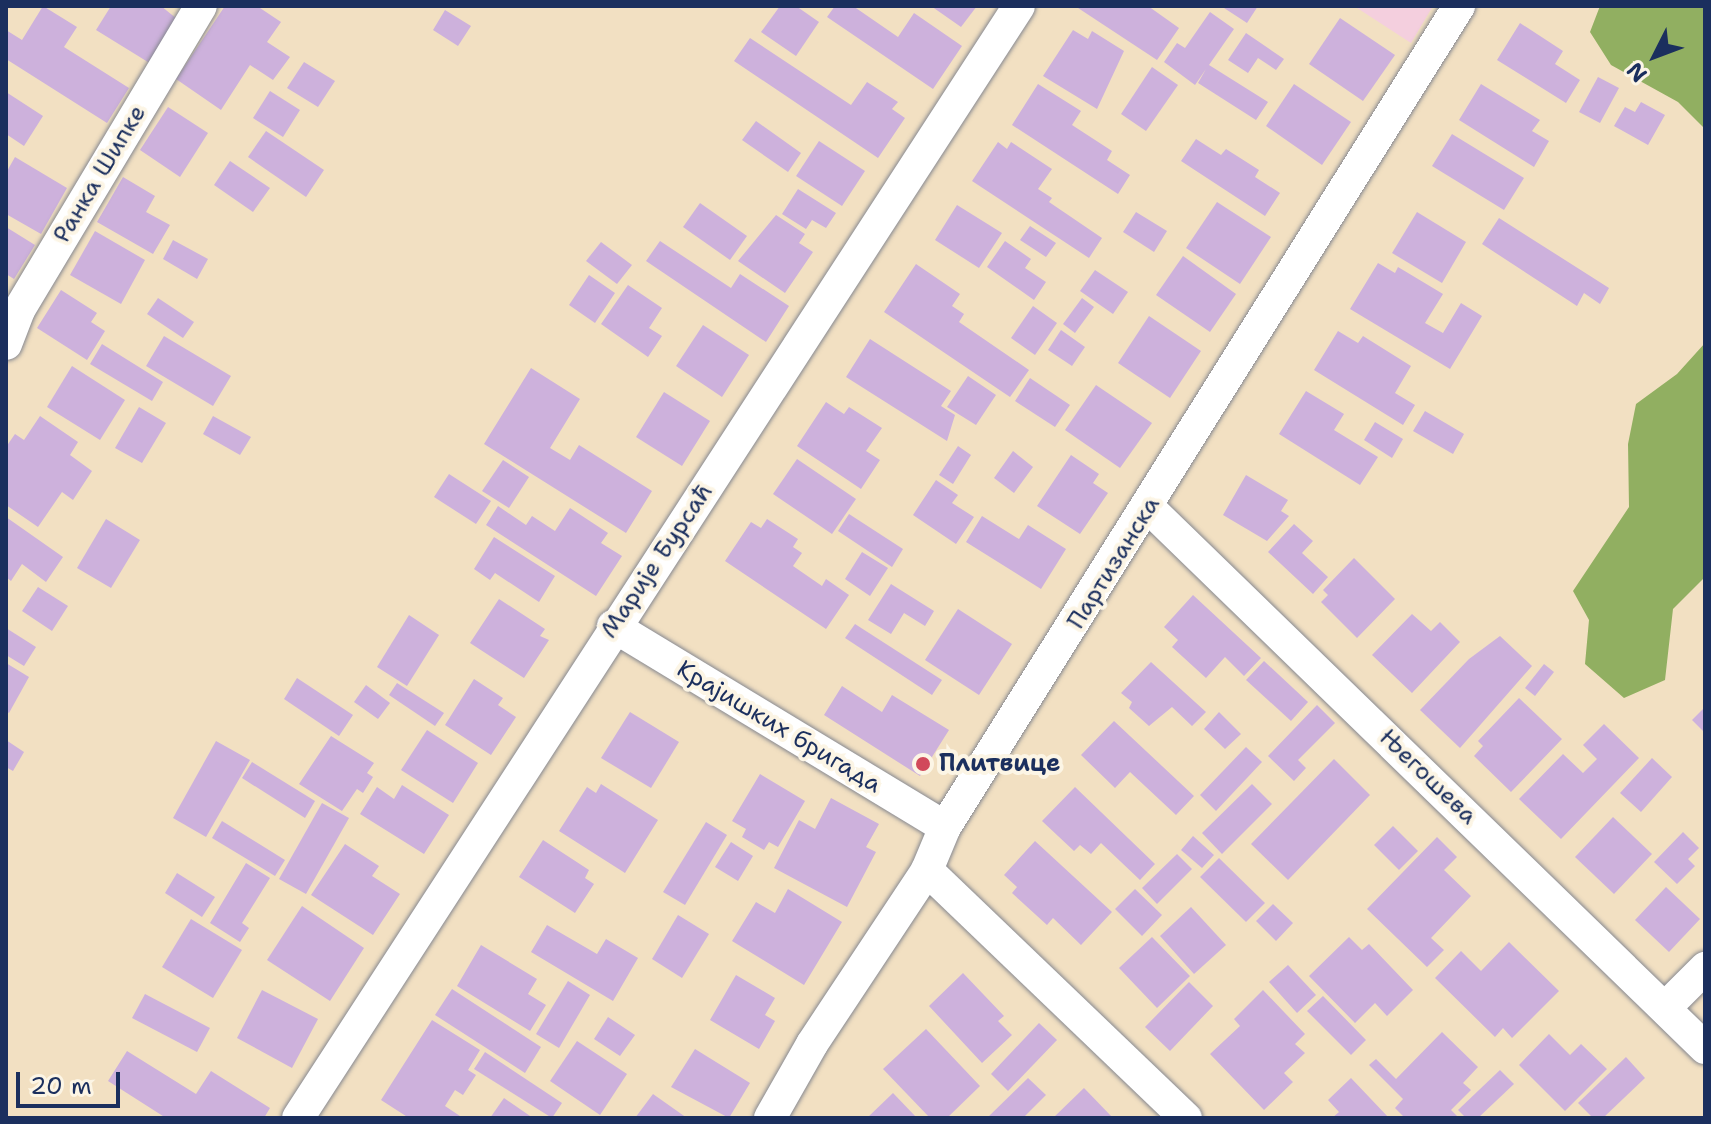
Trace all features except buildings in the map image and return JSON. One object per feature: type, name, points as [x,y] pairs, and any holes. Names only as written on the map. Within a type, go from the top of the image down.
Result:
[{"type":"street","name":"Ранка Шипке","points":[[6,344],[19,310],[201,6]]},
{"type":"street","name":"Марије Бурсаћ","points":[[298,1118],[613,626],[1019,6]]},
{"type":"street","name":"Партизанска","points":[[770,1118],[812,1044],[927,870],[945,827],[1149,508],[1459,6]]},
{"type":"street","name":"Његошева","points":[[1149,508],[1705,1048]]},
{"type":"street","name":"Крајишких бригада","points":[[613,626],[945,827]]},
{"type":"street","points":[[927,870],[1186,1118]]},
{"type":"street","points":[[1665,1008],[1705,968]]},
{"type":"shaded area","points":[[1354,6],[1433,6],[1411,43]]},
{"type":"green space","points":[[1600,6],[1705,6],[1705,129],[1678,102],[1611,65],[1590,32]]},
{"type":"green space","points":[[1705,343],[1705,577],[1673,609],[1665,680],[1624,698],[1585,664],[1589,620],[1573,591],[1629,507],[1628,444],[1636,404],[1677,374]]},
{"type":"place","name":"Плитвице","points":[[923,764]]}]
